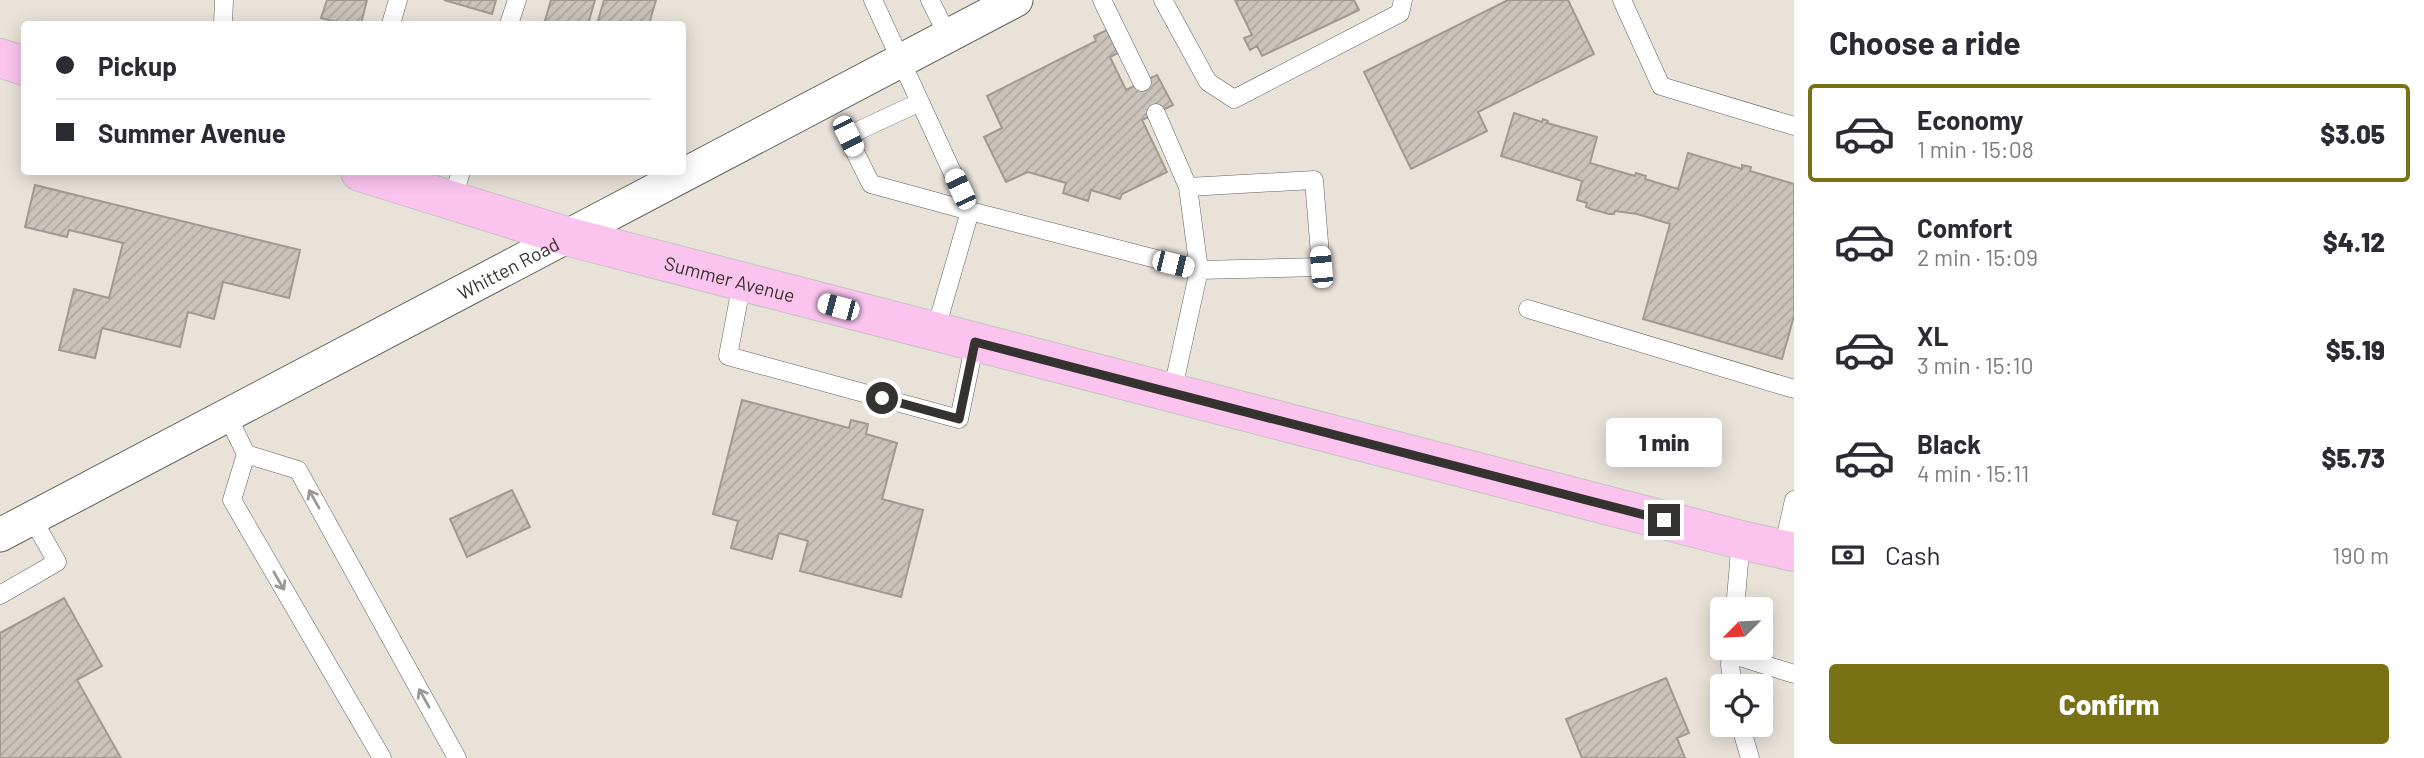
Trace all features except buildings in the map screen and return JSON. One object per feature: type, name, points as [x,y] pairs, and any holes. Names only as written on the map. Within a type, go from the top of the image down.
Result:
[{"type":"main road","points":[[0,58],[21,65]]},
{"type":"main road","name":"Summer Avenue","points":[[381,175],[457,186],[566,236],[1788,551]]},
{"type":"street","name":"Whitten Road","points":[[686,173],[1016,0]]},
{"type":"street","name":"Whitten Road","points":[[0,536],[683,175]]},
{"type":"lane","points":[[223,21],[224,0]]},
{"type":"lane","points":[[392,21],[398,0]]},
{"type":"lane","points":[[510,21],[517,0]]},
{"type":"lane","points":[[873,0],[970,211],[935,332]]},
{"type":"lane","points":[[930,0],[948,36]]},
{"type":"lane","points":[[1102,0],[1142,82]]},
{"type":"lane","points":[[1163,0],[1208,82],[1234,99],[1400,13],[1403,0]]},
{"type":"lane","points":[[1622,0],[1661,86],[1794,127]]},
{"type":"lane","points":[[920,102],[848,136],[871,184],[1199,270],[1321,267],[1314,180],[1188,187]]},
{"type":"lane","points":[[1156,113],[1188,187],[1199,270],[1172,393]]},
{"type":"lane","points":[[742,282],[728,356],[959,419],[975,342]]},
{"type":"lane","points":[[1528,309],[1794,389]]},
{"type":"lane","points":[[227,415],[246,454],[232,500],[382,758]]},
{"type":"lane","points":[[246,454],[298,470],[457,758]]},
{"type":"lane","points":[[1788,551],[1794,500]]},
{"type":"lane","points":[[0,595],[57,562],[32,518]]},
{"type":"lane","points":[[1736,597],[1741,540]]},
{"type":"lane","points":[[1756,660],[1794,674]]},
{"type":"lane","points":[[1744,737],[1750,758]]},
{"type":"route","points":[[882,398],[959,419],[975,342],[1664,520]]}]
